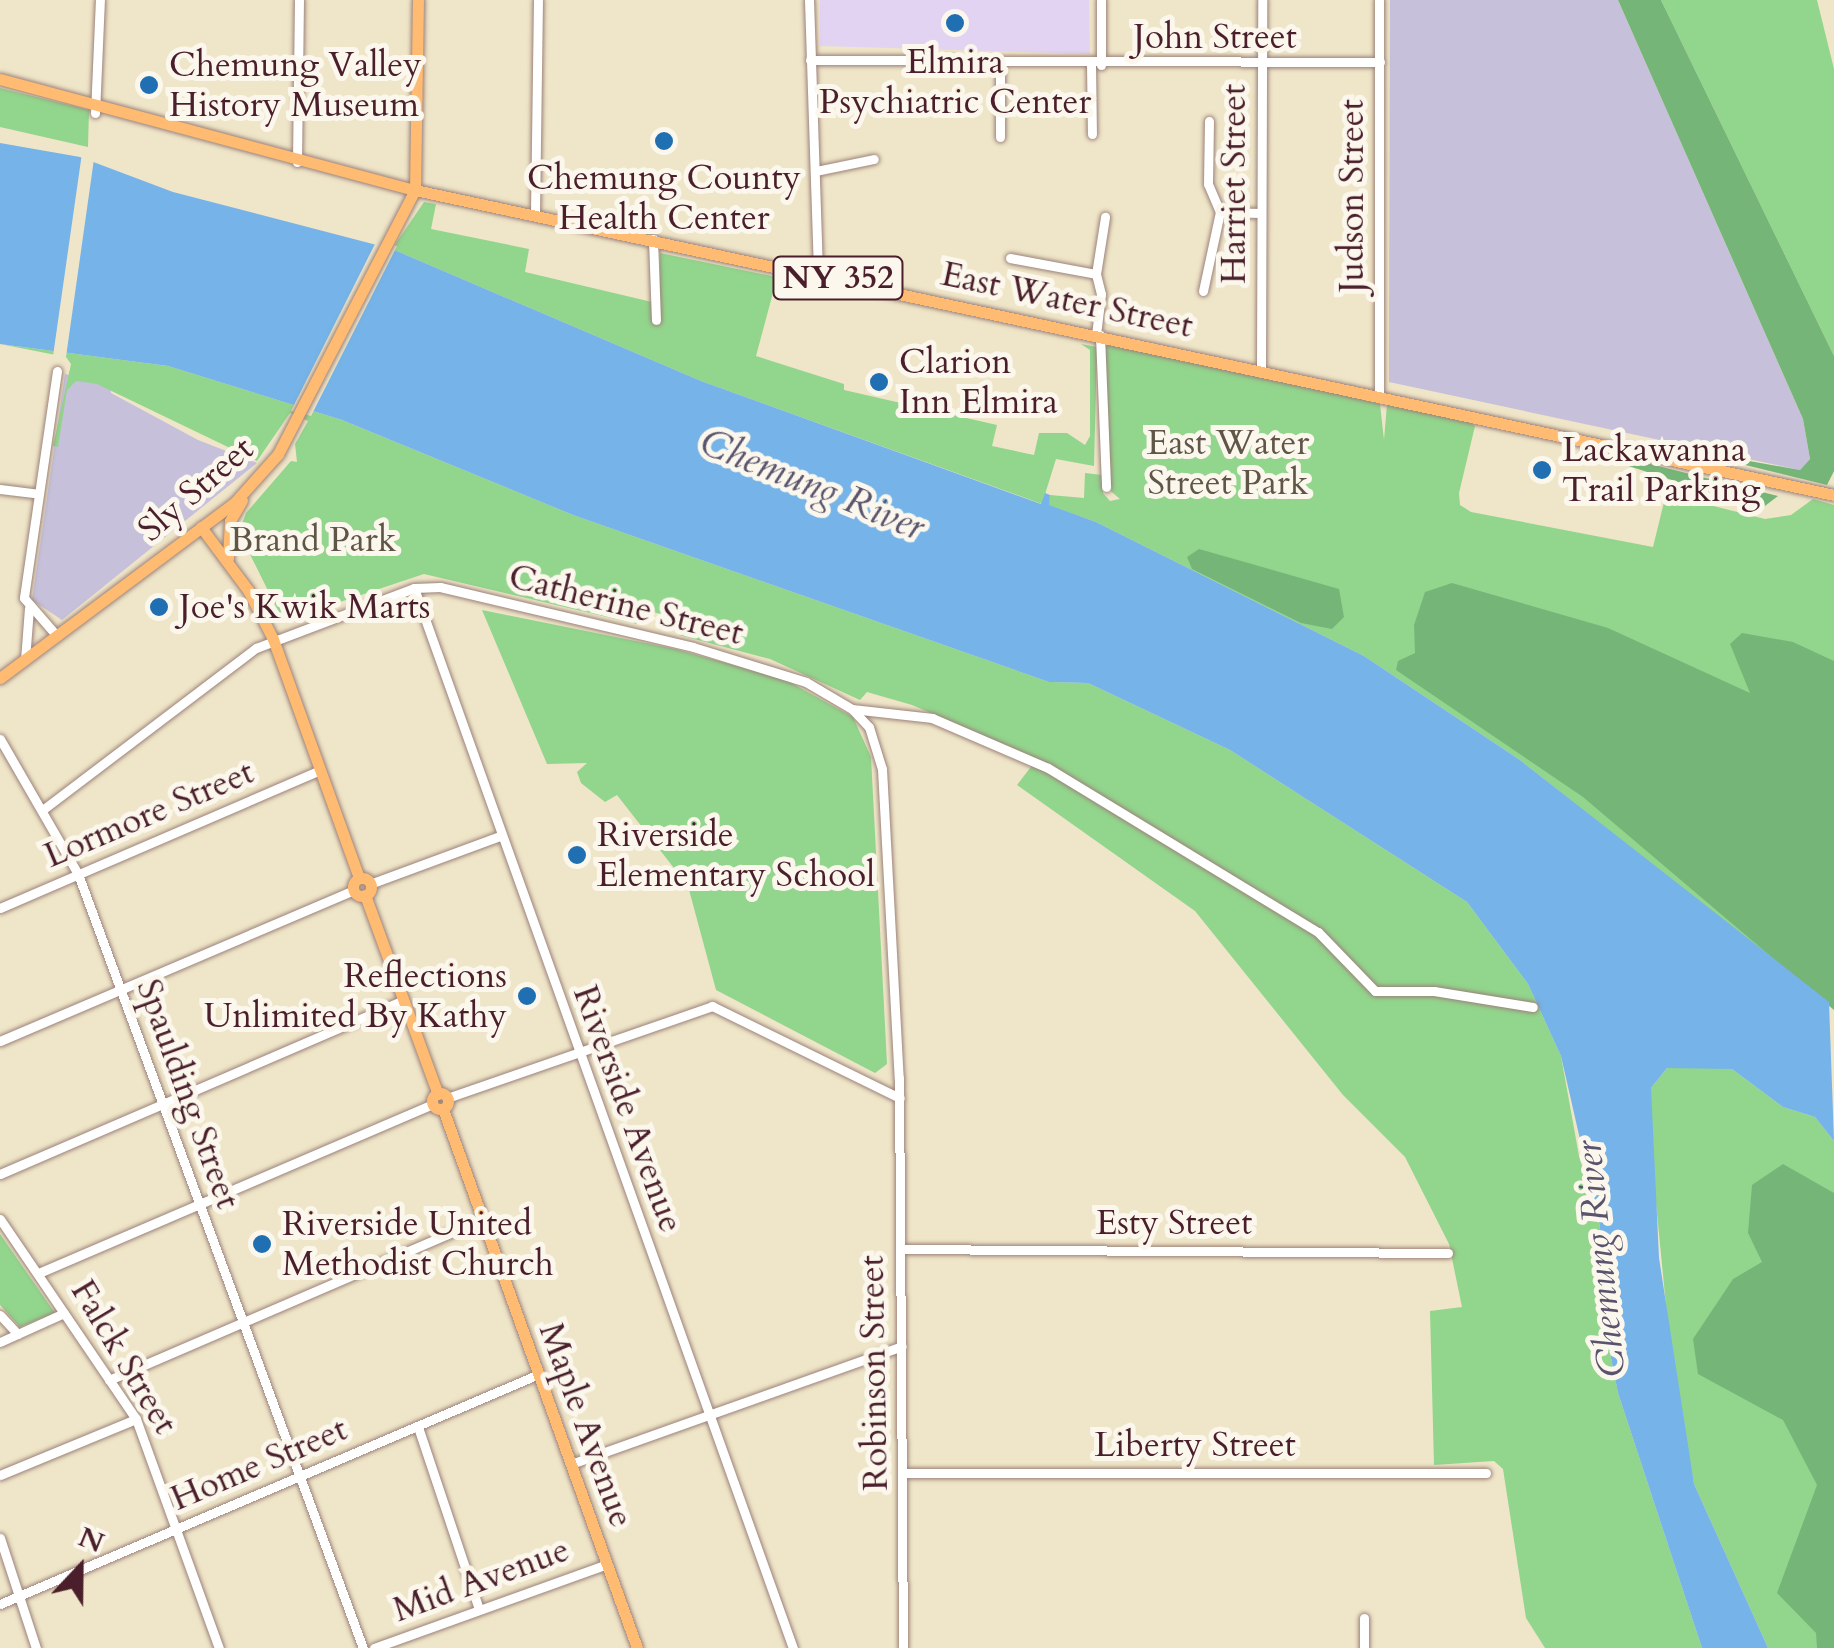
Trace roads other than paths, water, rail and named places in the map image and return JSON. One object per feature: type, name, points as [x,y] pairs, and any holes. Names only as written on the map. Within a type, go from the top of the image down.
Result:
[{"type":"main road","points":[[415,190],[418,0]]},
{"type":"main road","name":"East Water Street","points":[[0,79],[298,162],[415,190],[1380,392],[1834,494]]},
{"type":"main road","name":"Sly Street","points":[[0,678],[246,492],[298,417],[415,190]]},
{"type":"main road","points":[[228,559],[230,521],[246,492]]},
{"type":"main road","name":"Maple Avenue","points":[[201,526],[228,559],[273,639],[637,1648]]},
{"type":"street","points":[[96,107],[100,0]]},
{"type":"street","points":[[298,0],[298,162]]},
{"type":"street","points":[[535,214],[538,0]]},
{"type":"street","points":[[809,0],[818,274]]},
{"type":"street","points":[[1092,134],[1101,0]]},
{"type":"street","name":"Harriet Street","points":[[1261,368],[1262,0]]},
{"type":"street","name":"Judson Street","points":[[1379,0],[1380,392]]},
{"type":"street","name":"John Street","points":[[810,60],[1262,65],[1380,62]]},
{"type":"street","points":[[1000,63],[1000,137]]},
{"type":"street","points":[[1203,291],[1220,212],[1208,184],[1208,121]]},
{"type":"street","points":[[816,171],[874,159]]},
{"type":"street","points":[[1220,212],[1261,213]]},
{"type":"street","points":[[1105,217],[1096,274],[1101,294],[1098,334],[1106,487]]},
{"type":"street","points":[[653,239],[656,320]]},
{"type":"street","points":[[1010,258],[1096,274]]},
{"type":"street","points":[[57,371],[24,598],[58,636]]},
{"type":"street","points":[[0,490],[38,494]]},
{"type":"street","name":"Catherine Street","points":[[45,808],[273,639],[414,588],[440,587],[693,647],[806,682],[852,709],[869,727],[882,769],[900,1098]]},
{"type":"street","name":"Riverside Avenue","points":[[414,588],[793,1648]]},
{"type":"street","points":[[25,660],[29,608]]},
{"type":"street","points":[[852,709],[932,718],[1048,768],[1318,932],[1358,981],[1375,991],[1434,991],[1532,1007]]},
{"type":"street","name":"Spaulding Street","points":[[0,739],[45,808],[78,874],[363,1648]]},
{"type":"street","name":"Lormore Street","points":[[0,908],[320,770]]},
{"type":"street","points":[[0,1040],[362,887],[500,836]]},
{"type":"street","points":[[0,1174],[404,1000]]},
{"type":"street","points":[[41,1272],[440,1101],[712,1006],[900,1098]]},
{"type":"street","name":"Robinson Street","points":[[900,1098],[903,1648]]},
{"type":"street","name":"Falck Street","points":[[0,1219],[41,1272],[64,1314],[136,1419],[219,1648]]},
{"type":"street","points":[[109,1380],[482,1219]]},
{"type":"street","name":"Esty Street","points":[[900,1249],[1448,1253]]},
{"type":"street","points":[[0,1314],[18,1334]]},
{"type":"street","points":[[0,1342],[64,1314]]},
{"type":"street","points":[[571,1464],[902,1346]]},
{"type":"street","name":"Home Street","points":[[0,1604],[539,1374]]},
{"type":"street","points":[[0,1475],[136,1419]]},
{"type":"street","points":[[418,1428],[479,1609]]},
{"type":"street","name":"Liberty Street","points":[[903,1473],[1486,1473]]},
{"type":"street","points":[[0,1538],[36,1648]]},
{"type":"street","name":"Mid Avenue","points":[[374,1648],[607,1564]]},
{"type":"street","points":[[1364,1618],[1364,1648]]},
{"type":"water","name":"Chemung River","points":[[0,143],[80,157],[173,192],[392,249],[701,381],[1041,504],[1045,493],[1050,495],[1049,505],[1096,522],[1364,656],[1520,760],[1829,1002],[1834,1141],[1815,1117],[1783,1107],[1732,1069],[1667,1068],[1651,1088],[1659,1258],[1694,1484],[1768,1648],[1702,1648],[1618,1393],[1602,1313],[1600,1227],[1561,1056],[1528,984],[1467,902],[1230,750],[1088,683],[1049,682],[573,515],[342,420],[168,366],[0,344]]},
{"type":"place","name":"Elmira Psychiatric Center","points":[[955,23]]},
{"type":"place","name":"Chemung Valley History Museum","points":[[149,85]]},
{"type":"place","name":"Chemung County Health Center","points":[[664,141]]},
{"type":"place","name":"Clarion Inn Elmira","points":[[879,382]]},
{"type":"place","name":"Lackawanna Trail Parking","points":[[1542,470]]},
{"type":"place","name":"Joe's Kwik Marts","points":[[159,607]]},
{"type":"place","name":"Riverside Elementary School","points":[[577,855]]},
{"type":"place","name":"Reflections Unlimited By Kathy","points":[[527,996]]},
{"type":"place","name":"Riverside United Methodist Church","points":[[262,1244]]},
{"type":"park label","name":"East Water Street Park","points":[[1228,463]]},
{"type":"park label","name":"Brand Park","points":[[313,540]]}]
